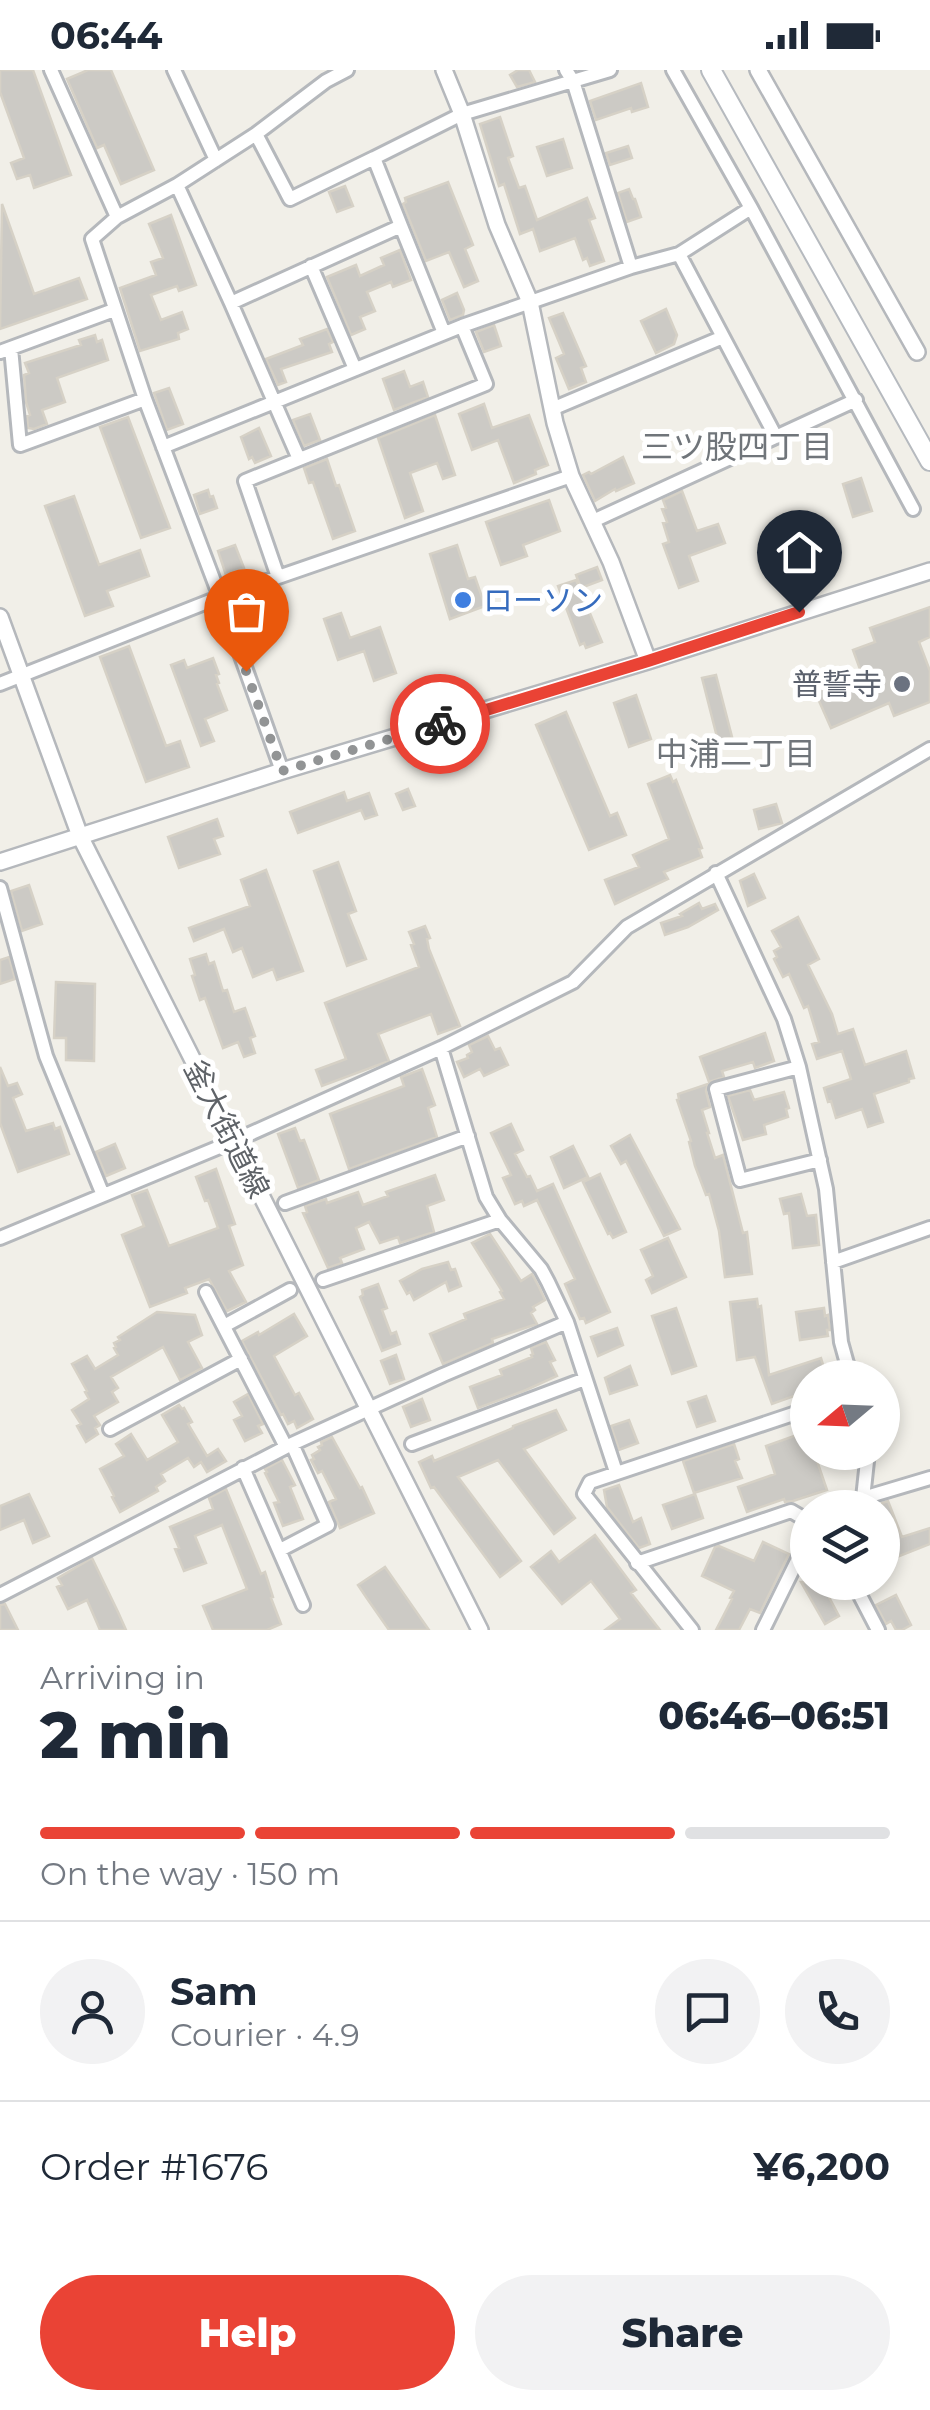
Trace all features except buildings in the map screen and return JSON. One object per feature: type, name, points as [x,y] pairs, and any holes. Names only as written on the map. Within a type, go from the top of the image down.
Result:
[{"type":"main road","points":[[711,70],[930,460]]},
{"type":"street","points":[[52,70],[117,217]]},
{"type":"street","points":[[174,70],[216,160]]},
{"type":"street","points":[[282,771],[144,399],[92,239],[117,217],[256,134],[323,76],[348,70]]},
{"type":"street","points":[[444,70],[497,225],[530,302],[552,409],[572,476],[648,661]]},
{"type":"street","points":[[256,134],[290,199],[462,114],[570,76],[610,70]]},
{"type":"street","points":[[673,70],[913,509]]},
{"type":"street","points":[[758,70],[923,350]]},
{"type":"street","points":[[570,76],[631,267]]},
{"type":"street","points":[[374,158],[444,333]]},
{"type":"street","points":[[176,185],[299,459]]},
{"type":"street","points":[[162,447],[462,326],[679,254],[751,208]]},
{"type":"street","points":[[231,302],[401,226]]},
{"type":"street","points":[[679,254],[776,437]]},
{"type":"street","points":[[312,266],[354,369]]},
{"type":"street","points":[[114,310],[6,350],[20,445],[144,399]]},
{"type":"street","points":[[278,577],[245,481],[486,384],[462,326]]},
{"type":"street","points":[[552,409],[723,337]]},
{"type":"street","points":[[593,521],[856,400]]},
{"type":"street","points":[[0,684],[220,597],[572,476]]},
{"type":"street","points":[[0,862],[930,571]]},
{"type":"street","name":"釜大街道線","points":[[0,616],[80,836],[480,1630]]},
{"type":"street","points":[[0,1238],[234,1142],[441,1048],[573,982],[627,926],[930,750]]},
{"type":"street","points":[[716,873],[784,1019],[799,1067],[826,1189],[841,1342],[846,1360]]},
{"type":"street","points":[[0,888],[46,1056],[104,1195]]},
{"type":"street","points":[[441,1048],[486,1197],[500,1220],[542,1269],[567,1322],[616,1472]]},
{"type":"street","points":[[799,1067],[716,1089],[740,1180],[820,1160]]},
{"type":"street","points":[[285,1203],[468,1136]]},
{"type":"street","points":[[323,1280],[500,1220]]},
{"type":"street","points":[[833,1262],[930,1228]]},
{"type":"street","points":[[224,1326],[290,1290]]},
{"type":"street","points":[[206,1292],[328,1525],[280,1550]]},
{"type":"street","points":[[0,1595],[243,1468],[567,1322]]},
{"type":"street","points":[[110,1429],[241,1359]]},
{"type":"street","points":[[412,1444],[586,1379]]},
{"type":"street","points":[[692,1630],[584,1494],[590,1482],[616,1472],[790,1415]]},
{"type":"street","points":[[243,1468],[303,1605]]},
{"type":"street","points":[[896,1490],[930,1478]]},
{"type":"street","points":[[637,1563],[790,1511]]},
{"type":"street","points":[[765,1628],[790,1576]]},
{"type":"street","points":[[862,1600],[878,1630]]},
{"type":"way so far","points":[[246,671],[282,771],[440,724]]},
{"type":"place","name":"ローソン","points":[[463,600]]},
{"type":"place","name":"普誓寺","points":[[902,684]]},
{"type":"district","name":"三ツ股四丁目","points":[[737,446]]},
{"type":"district","name":"中浦二丁目","points":[[736,753]]},
{"type":"route","points":[[440,724],[799,612]]}]
